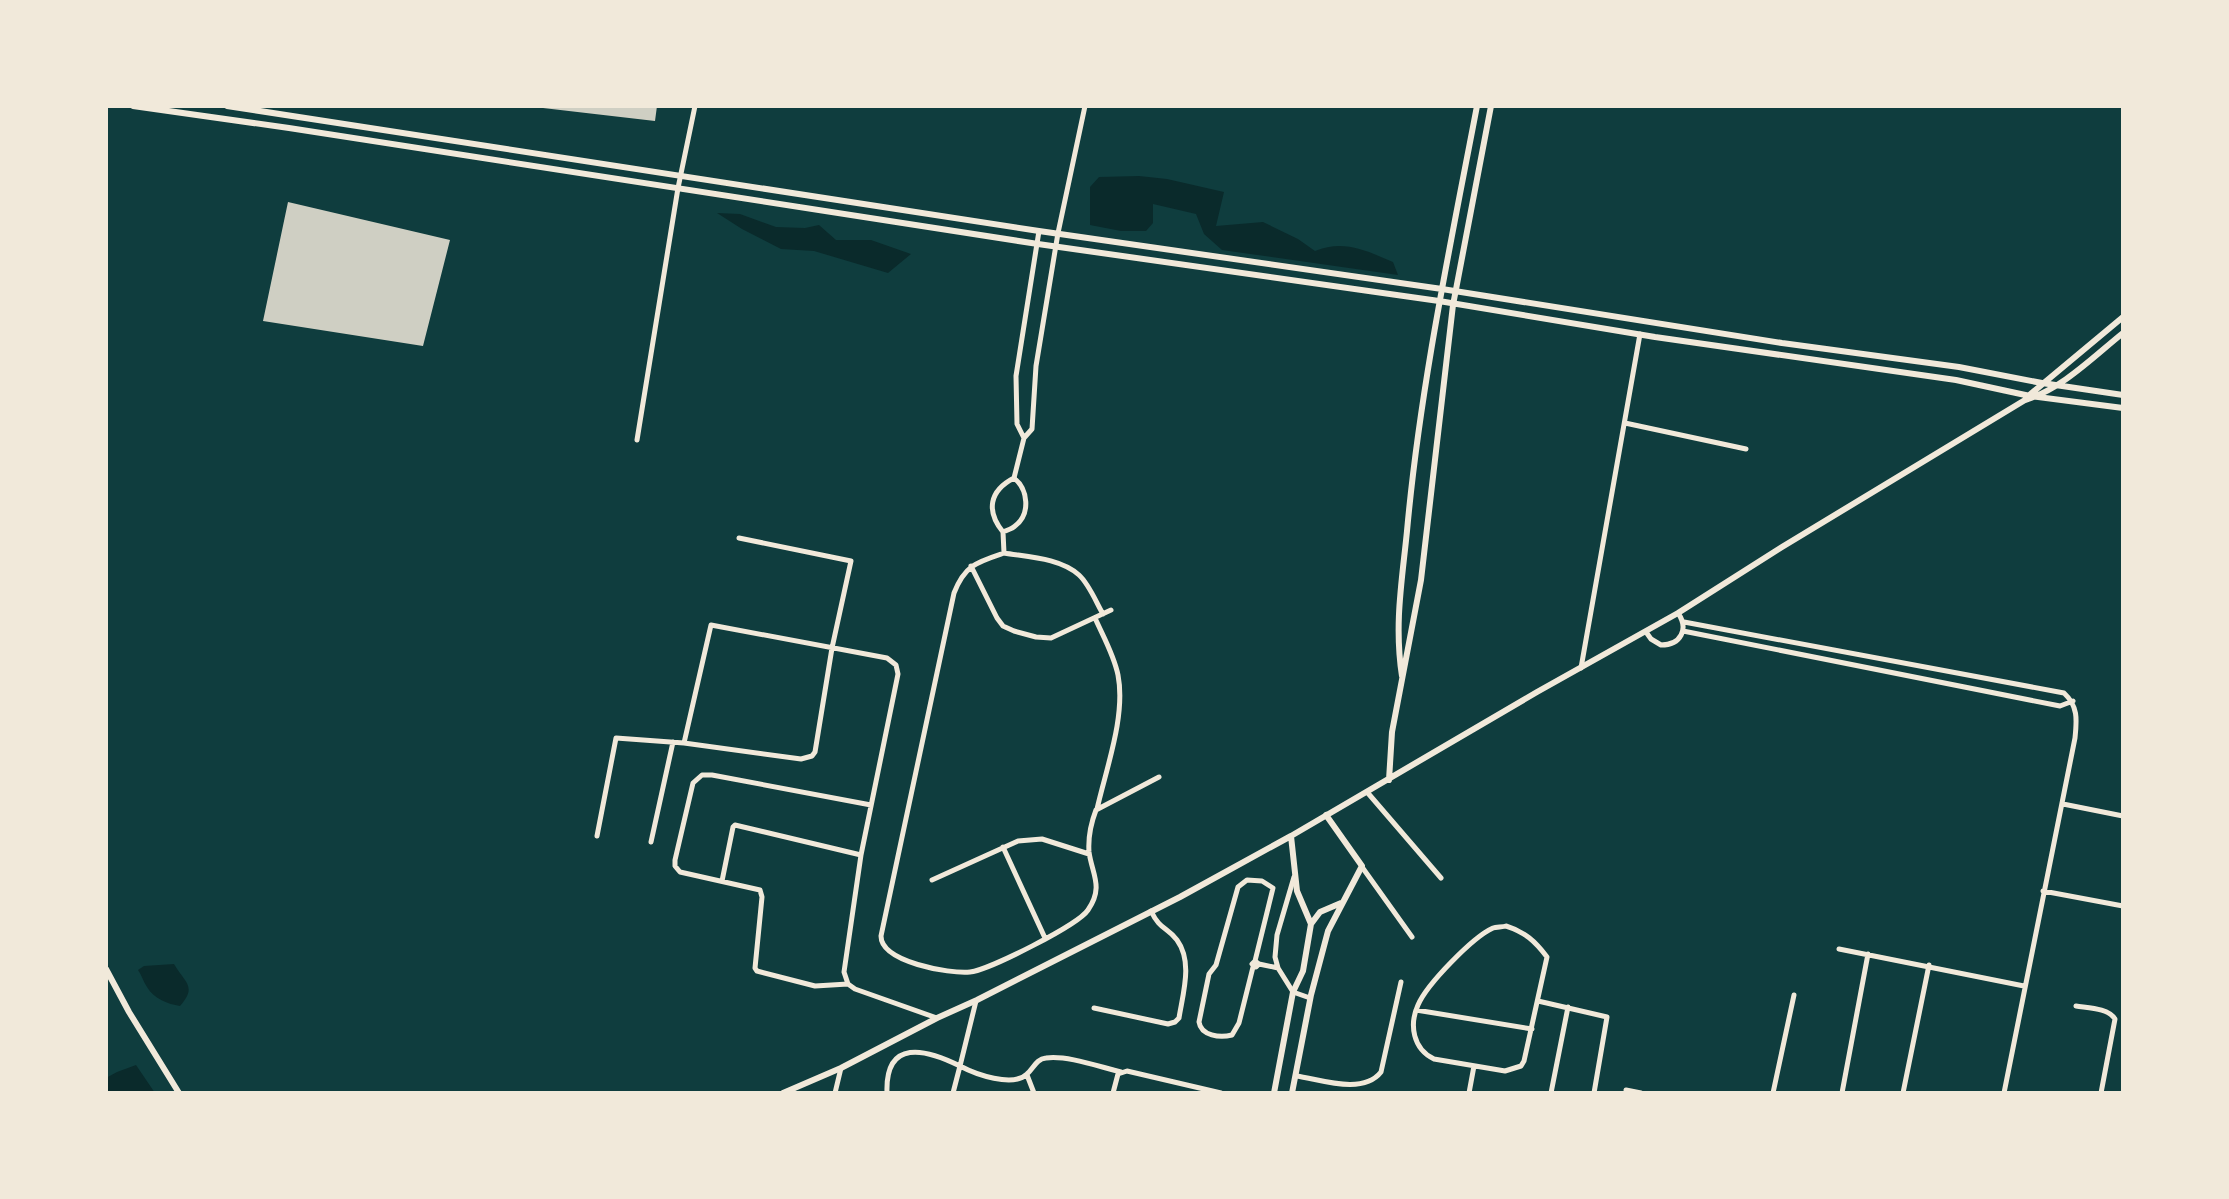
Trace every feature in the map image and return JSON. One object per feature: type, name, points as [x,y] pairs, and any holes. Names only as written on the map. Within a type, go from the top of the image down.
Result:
[{"type":"street","points":[[133,106],[1038,244],[1439,301],[1956,380],[2030,397],[2123,408]]},
{"type":"street","points":[[227,106],[1782,343],[1959,367],[2123,395]]},
{"type":"street","points":[[637,440],[678,188],[695,106]]},
{"type":"street","points":[[1004,553],[1003,532],[994,521],[992,509],[996,493],[1003,484],[1014,478],[1024,438],[1032,429],[1036,366],[1058,233],[1085,106]]},
{"type":"street","points":[[1402,678],[1398,651],[1398,609],[1412,477],[1439,301],[1477,106]]},
{"type":"street","points":[[1389,780],[1389,749],[1421,580],[1453,305],[1491,106]]},
{"type":"street","points":[[1024,438],[1017,424],[1016,376],[1039,231]]},
{"type":"street","points":[[2030,397],[2042,383],[2123,317]]},
{"type":"street","points":[[783,1093],[841,1068],[977,1000],[1291,836],[1678,613],[2030,397],[2055,385],[2123,333]]},
{"type":"street","points":[[1581,668],[1640,334]]},
{"type":"street","points":[[1625,423],[1746,449]]},
{"type":"street","points":[[1003,532],[1016,525],[1025,507],[1025,493],[1014,478]]},
{"type":"street","points":[[597,836],[616,738],[684,743],[801,759],[815,752],[832,648],[851,561],[739,538]]},
{"type":"street","points":[[1095,618],[1118,673],[1120,686],[1117,720],[1089,835],[1089,854],[1096,874],[1090,907],[1080,919],[1006,959],[973,972],[935,968],[892,954],[881,942],[954,593],[961,576],[971,566],[1004,553],[1042,559],[1081,576],[1103,614]]},
{"type":"street","points":[[971,566],[997,618],[1008,629],[1051,638],[1111,610]]},
{"type":"street","points":[[1646,632],[1656,643],[1667,645],[1680,638],[1684,622],[1678,613]]},
{"type":"street","points":[[1684,622],[2064,693],[2073,701],[2076,710],[2075,738],[2004,1093]]},
{"type":"street","points":[[684,743],[711,625],[887,658],[896,665],[898,674],[861,855],[844,972],[848,984],[855,989],[937,1018]]},
{"type":"street","points":[[1683,631],[2060,706],[2073,701]]},
{"type":"street","points":[[651,842],[673,742]]},
{"type":"street","points":[[848,984],[815,986],[757,971],[762,893],[755,888],[680,872],[675,866],[693,783],[702,775],[871,805]]},
{"type":"street","points":[[1096,810],[1159,777]]},
{"type":"street","points":[[1367,792],[1441,878]]},
{"type":"street","points":[[2063,804],[2123,816]]},
{"type":"street","points":[[1326,815],[1412,937]]},
{"type":"street","points":[[722,881],[735,825],[861,855]]},
{"type":"street","points":[[1291,836],[1297,891],[1311,924]]},
{"type":"street","points":[[932,880],[1018,841],[1042,839],[1089,854]]},
{"type":"street","points":[[1003,847],[1045,938]]},
{"type":"street","points":[[1292,1093],[1310,998],[1328,931],[1362,866]]},
{"type":"street","points":[[1295,876],[1277,935],[1275,957],[1293,992],[1310,998]]},
{"type":"street","points":[[1247,880],[1262,881],[1273,888],[1256,964],[1236,1030],[1230,1036],[1205,1032],[1199,1022],[1209,974],[1216,965],[1238,887],[1247,880]]},
{"type":"street","points":[[2043,891],[2123,906]]},
{"type":"street","points":[[1274,1093],[1293,992],[1303,971],[1311,924],[1320,912],[1341,903]]},
{"type":"street","points":[[1094,1008],[1168,1024],[1179,1018],[1185,978],[1184,952],[1173,935],[1158,925],[1151,910]]},
{"type":"street","points":[[1506,926],[1523,931],[1547,957],[1521,1066],[1505,1071],[1425,1055],[1416,1042],[1416,1010],[1427,990],[1464,951],[1495,927],[1506,926]]},
{"type":"street","points":[[1839,949],[2024,986]]},
{"type":"street","points":[[1842,1093],[1868,954]]},
{"type":"street","points":[[1256,964],[1278,968]]},
{"type":"street","points":[[1903,1093],[1929,965]]},
{"type":"street","points":[[106,969],[179,1093]]},
{"type":"street","points":[[1297,1076],[1351,1084],[1367,1084],[1375,1080],[1381,1072],[1401,982]]},
{"type":"street","points":[[1773,1093],[1794,995]]},
{"type":"street","points":[[953,1093],[977,1000]]},
{"type":"street","points":[[1538,1001],[1607,1017],[1594,1093]]},
{"type":"street","points":[[2076,1006],[2108,1012],[2115,1019],[2101,1093]]},
{"type":"street","points":[[1551,1093],[1568,1007]]},
{"type":"street","points":[[1416,1010],[1532,1029]]},
{"type":"street","points":[[887,1093],[892,1063],[910,1051],[919,1051],[976,1073],[1012,1081],[1027,1075],[1044,1058],[1080,1062],[1221,1093]]},
{"type":"street","points":[[1469,1093],[1474,1066]]},
{"type":"street","points":[[835,1093],[841,1068]]},
{"type":"street","points":[[1113,1093],[1121,1072]]},
{"type":"street","points":[[1027,1075],[1034,1093]]},
{"type":"street","points":[[1626,1090],[1641,1093]]},
{"type":"water","points":[[1139,176],[1224,192],[1216,226],[1263,222],[1315,251],[1346,246],[1374,254],[1393,262],[1398,275],[1222,250],[1204,234],[1196,214],[1153,204],[1153,223],[1146,231],[1121,231],[1090,225],[1090,187],[1099,177]]},
{"type":"water","points":[[717,213],[740,214],[776,227],[819,225],[836,240],[871,240],[911,254],[888,273],[814,251],[781,249]]},
{"type":"water","points":[[174,964],[189,989],[180,1006],[153,995],[138,970],[144,966]]},
{"type":"water","points":[[136,1065],[155,1093],[106,1093],[106,1078]]},
{"type":"building","points":[[543,106],[657,106],[655,121]]},
{"type":"building","points":[[288,202],[450,240],[423,346],[263,321]]}]
